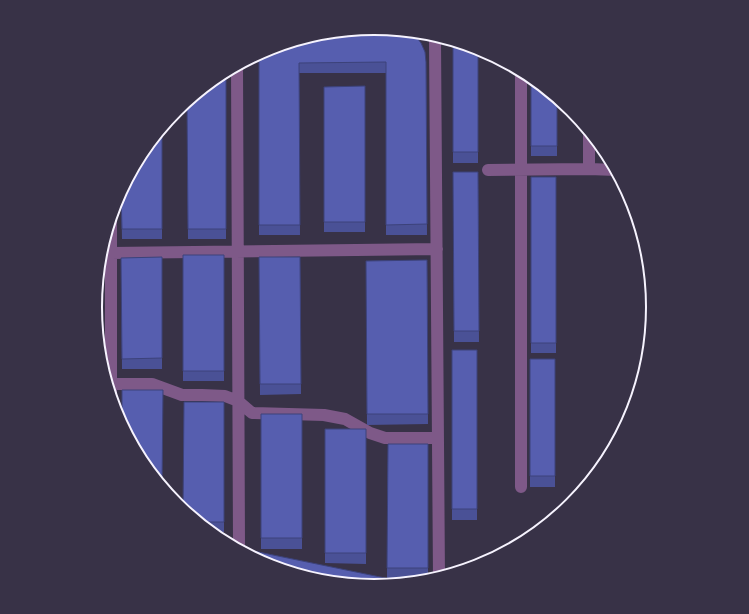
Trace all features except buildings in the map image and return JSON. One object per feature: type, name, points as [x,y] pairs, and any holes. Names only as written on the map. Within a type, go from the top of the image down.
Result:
[{"type":"street","points":[[435,42],[439,571]]},
{"type":"street","points":[[237,72],[239,543]]},
{"type":"street","points":[[521,78],[521,487]]},
{"type":"street","points":[[589,140],[589,169]]},
{"type":"street","points":[[488,170],[609,170]]},
{"type":"street","points":[[111,241],[111,373]]},
{"type":"street","points":[[111,253],[437,249]]},
{"type":"street","points":[[115,388],[152,384],[182,395],[225,396],[238,401],[252,413],[324,415],[345,419],[370,433],[385,438],[438,438]]}]
